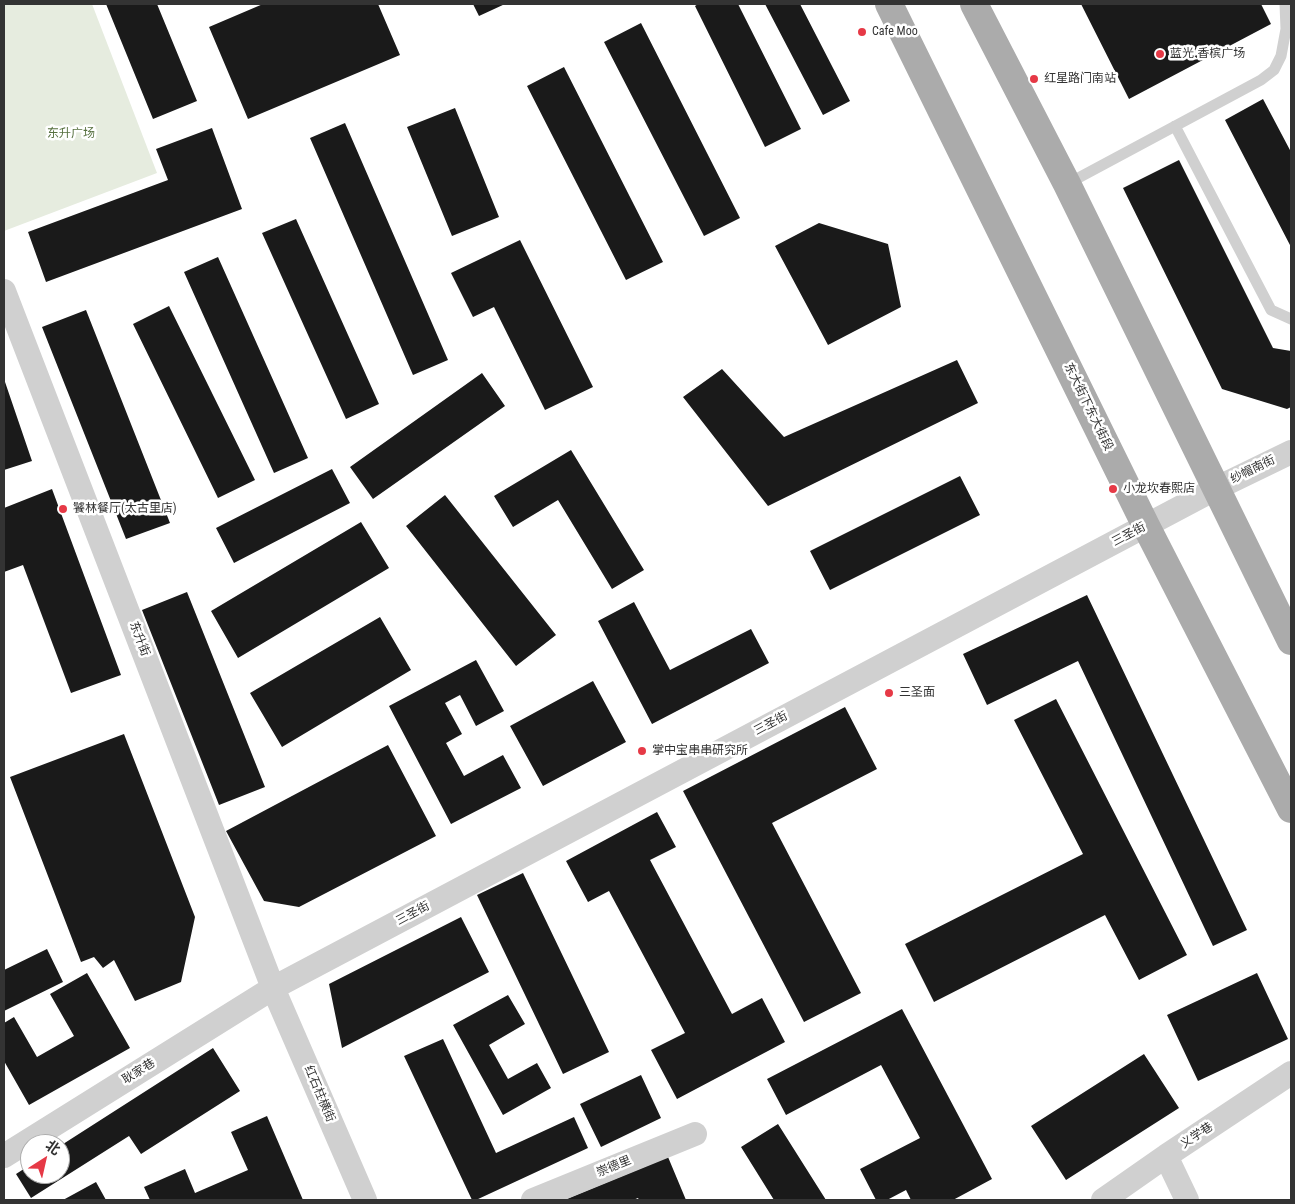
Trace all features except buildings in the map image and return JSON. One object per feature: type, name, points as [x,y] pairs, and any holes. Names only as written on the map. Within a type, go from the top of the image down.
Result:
[{"type":"main road","name":"东大街下东大街段","points":[[889,4],[1146,526],[1291,809]]},
{"type":"main road","points":[[974,4],[1066,184],[1291,641]]},
{"type":"street","name":"东升街","points":[[4,291],[273,988]]},
{"type":"street","name":"纱帽南街","points":[[1215,489],[1291,452]]},
{"type":"street","name":"三圣街","points":[[273,988],[1215,489]]},
{"type":"street","name":"耿家巷","points":[[4,1156],[273,988]]},
{"type":"street","name":"红石柱横街","points":[[273,988],[365,1200]]},
{"type":"street","name":"义学巷","points":[[1103,1200],[1291,1073]]},
{"type":"street","name":"崇德里","points":[[533,1200],[695,1134]]},
{"type":"street","points":[[1166,1156],[1187,1200]]},
{"type":"lane","points":[[1066,184],[1261,80],[1274,70],[1281,56],[1286,29],[1285,4]]},
{"type":"lane","points":[[1175,126],[1270,310],[1291,319]]},
{"type":"green space","name":"东升广场","points":[[4,4],[92,4],[157,173],[4,231]]},
{"type":"place","name":"Cafe Moo","points":[[862,32]]},
{"type":"place","name":"蓝光.香槟广场","points":[[1160,54]]},
{"type":"place","name":"红星路门南站","points":[[1034,79]]},
{"type":"place","name":"小龙坎春熙店","points":[[1113,489]]},
{"type":"place","name":"饕林餐厅(太古里店)","points":[[63,509]]},
{"type":"place","name":"三圣面","points":[[889,693]]},
{"type":"place","name":"掌中宝串串研究所","points":[[642,751]]}]
